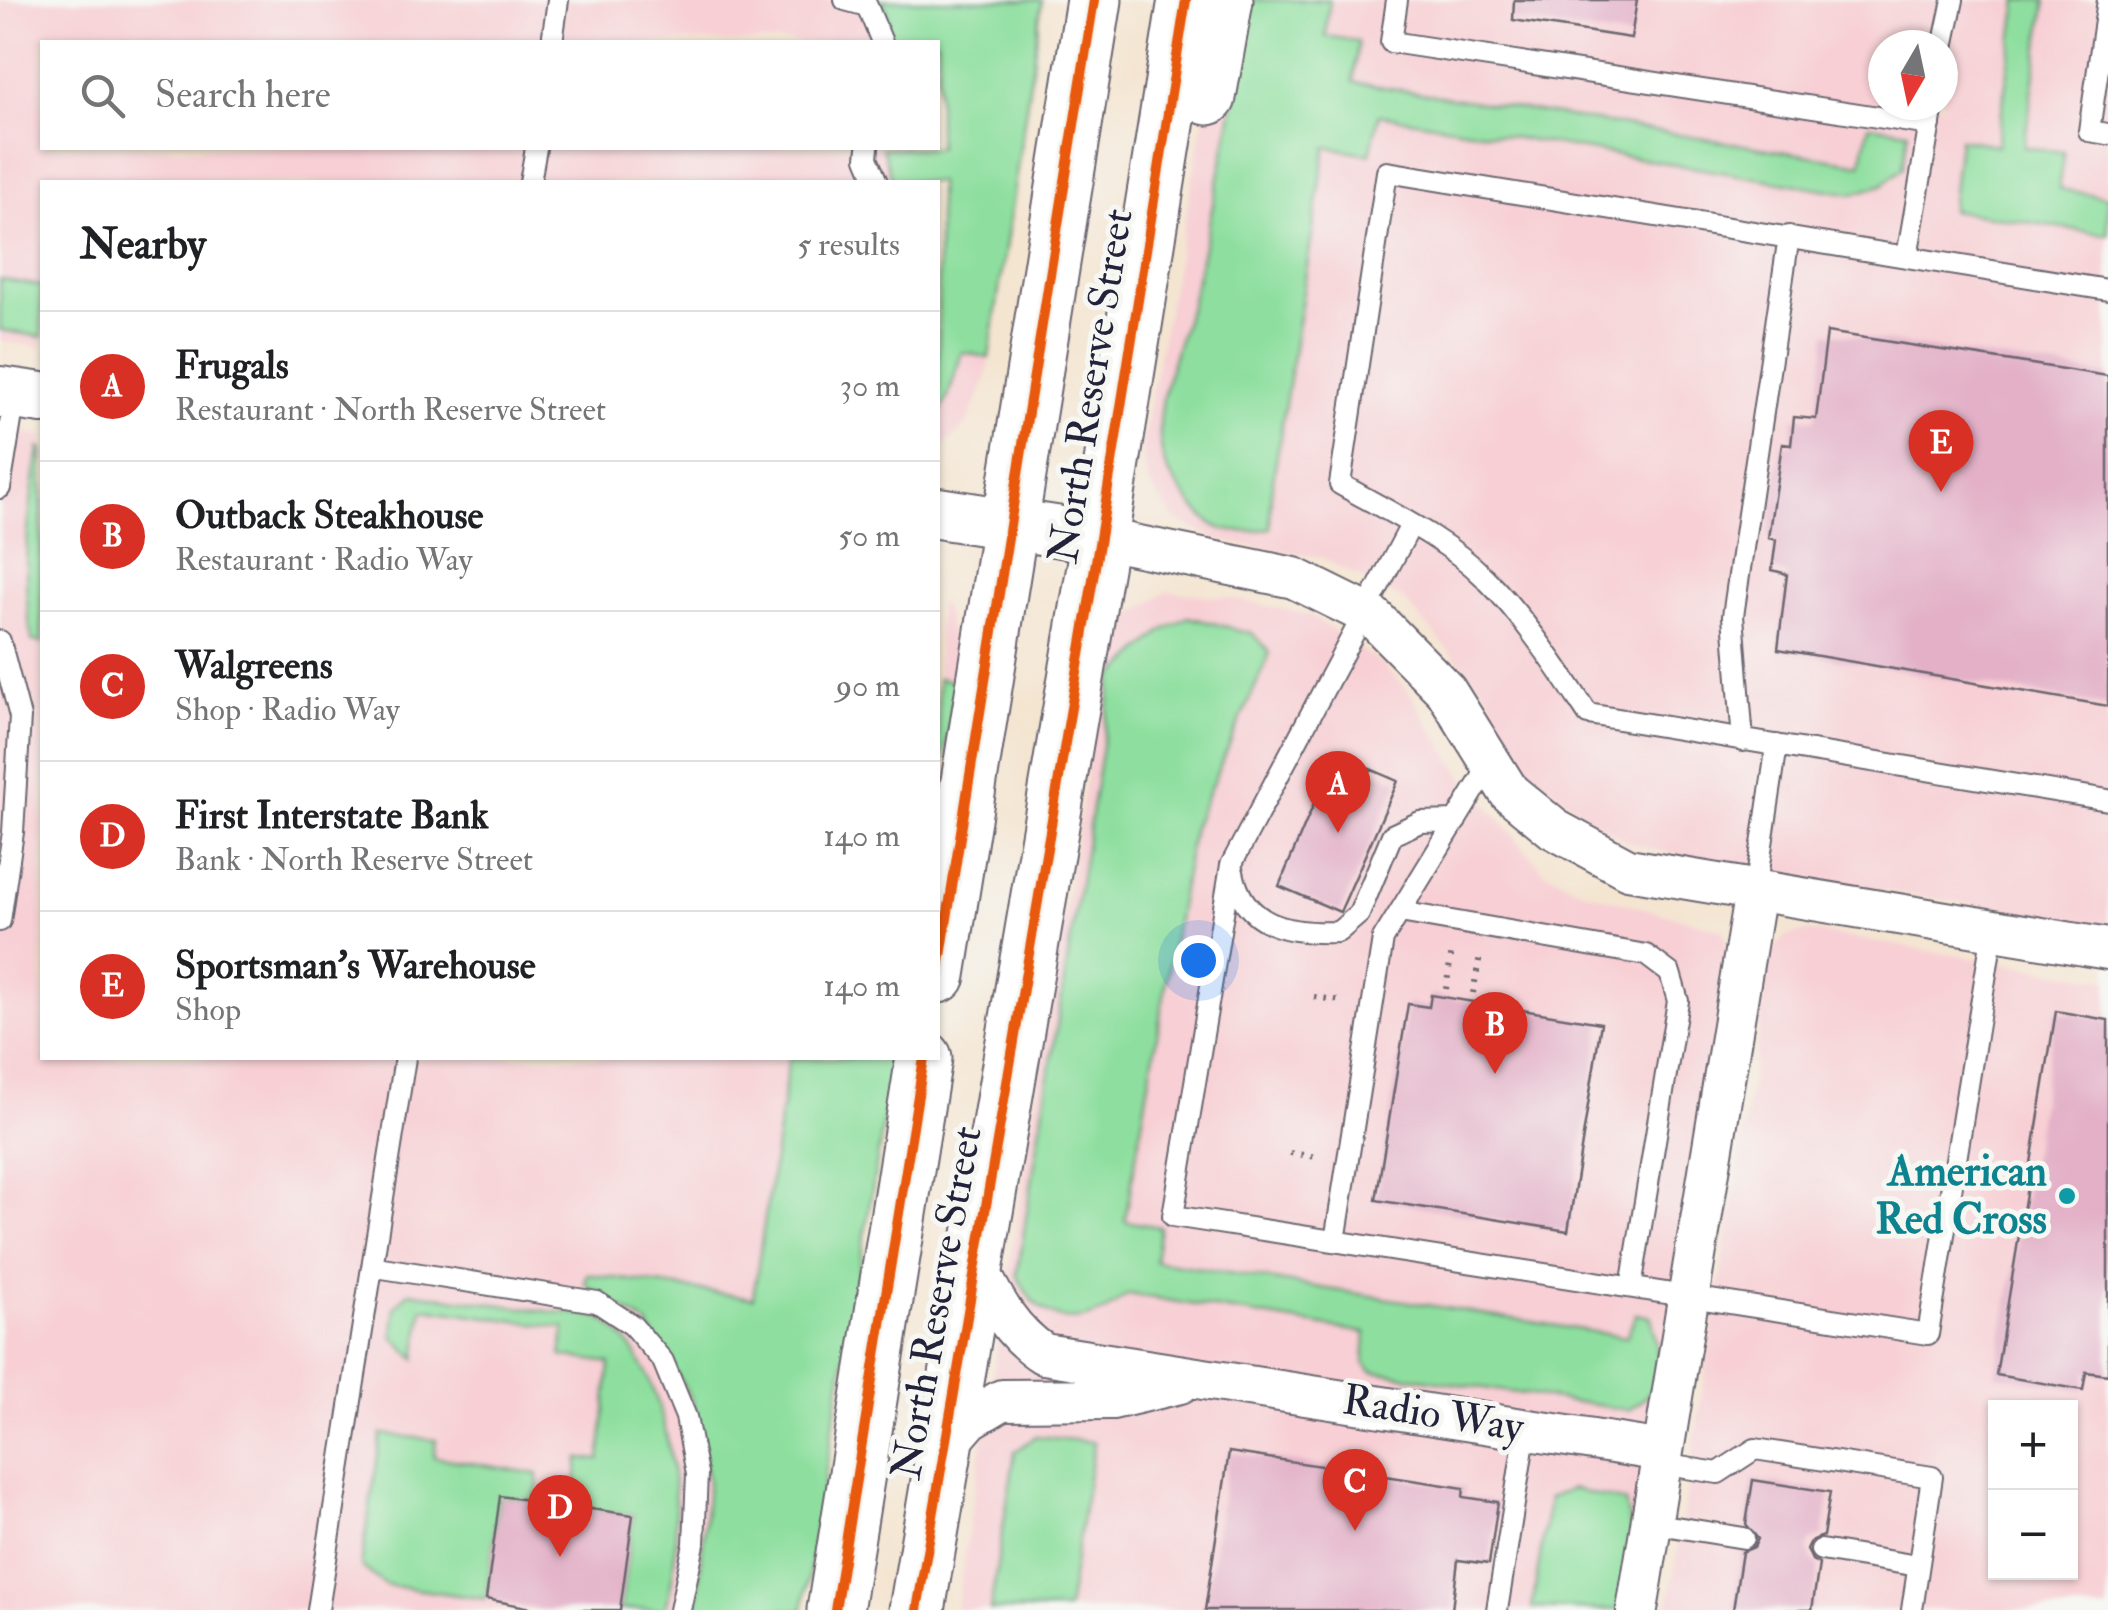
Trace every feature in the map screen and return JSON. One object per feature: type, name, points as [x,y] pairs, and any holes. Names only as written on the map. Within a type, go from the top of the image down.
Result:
[{"type":"highway","name":"North Reserve Street","points":[[940,962],[1094,0]]},
{"type":"highway","name":"North Reserve Street","points":[[917,1610],[1100,538],[1186,0]]},
{"type":"highway","points":[[1130,342],[1188,189],[1225,0]]},
{"type":"highway","name":"North Reserve Street","points":[[835,1610],[924,1060]]},
{"type":"street","points":[[940,513],[1100,538],[1294,578],[1362,612],[1446,691],[1509,792],[1554,829],[1628,870],[2108,949]]},
{"type":"street","points":[[1637,1610],[1754,891]]},
{"type":"street","name":"Radio Way","points":[[978,1268],[1002,1314],[1026,1343],[1044,1354],[1526,1429],[1662,1457]]},
{"type":"street","name":"Radio Way","points":[[945,1448],[970,1420],[1002,1400],[1112,1399],[1203,1378]]},
{"type":"lane","points":[[552,40],[558,0]]},
{"type":"lane","points":[[844,0],[867,6],[881,40]]},
{"type":"lane","points":[[1397,0],[1390,42],[1868,106]]},
{"type":"lane","points":[[1947,30],[1953,0]]},
{"type":"lane","points":[[2108,0],[2090,131],[2108,134]]},
{"type":"lane","points":[[1907,257],[1930,120]]},
{"type":"lane","points":[[530,180],[536,150]]},
{"type":"lane","points":[[868,150],[876,180]]},
{"type":"lane","points":[[2108,290],[1387,172],[1340,484],[1411,525],[1482,574],[1540,642],[1588,714],[2108,800]]},
{"type":"lane","points":[[1744,741],[1733,616],[1789,236]]},
{"type":"lane","points":[[0,488],[19,395]]},
{"type":"lane","points":[[1411,525],[1231,865],[1173,1216],[1928,1334],[1993,930]]},
{"type":"lane","points":[[0,640],[20,717],[13,832],[0,921]]},
{"type":"lane","points":[[1754,891],[1777,746]]},
{"type":"lane","points":[[1335,1241],[1383,940],[1492,764]]},
{"type":"lane","points":[[1231,865],[1237,895],[1255,915],[1295,931],[1338,932],[1358,914],[1392,835],[1420,822],[1456,821]]},
{"type":"lane","points":[[1400,912],[1646,955],[1670,973],[1678,1002],[1631,1288]]},
{"type":"lane","points":[[318,1610],[376,1266],[405,1060]]},
{"type":"lane","points":[[376,1266],[596,1302],[632,1324],[663,1362],[686,1416],[697,1474],[694,1544],[680,1610]]},
{"type":"lane","points":[[1497,1610],[1526,1429]]},
{"type":"lane","points":[[1662,1457],[1718,1473],[1755,1449],[1932,1477],[1912,1610]]},
{"type":"lane","points":[[1651,1523],[1744,1538]]},
{"type":"lane","points":[[1822,1550],[1918,1566]]},
{"type":"path","points":[[1446,988],[1452,949]]},
{"type":"path","points":[[1473,993],[1480,953]]},
{"type":"path","points":[[1314,997],[1345,1002]]},
{"type":"path","points":[[1290,1153],[1318,1157]]},
{"type":"shaded area","points":[[0,0],[1042,0],[986,380],[966,425],[940,450],[940,180],[40,180],[40,347],[0,341]]},
{"type":"shaded area","points":[[1227,0],[2108,0],[2108,926],[1695,860],[1626,842],[1578,810],[1517,760],[1488,694],[1404,600],[1320,557],[1220,541],[1174,519],[1147,481],[1141,448]]},
{"type":"shaded area","points":[[0,429],[40,435],[40,1060],[894,1060],[803,1610],[0,1610]]},
{"type":"shaded area","points":[[1168,591],[1235,599],[1310,615],[1382,664],[1407,689],[1462,775],[1544,871],[1586,892],[1723,930],[1729,955],[1622,1610],[956,1610],[1103,669],[1133,614]]},
{"type":"shaded area","points":[[940,602],[957,661],[940,781]]},
{"type":"shaded area","points":[[1809,931],[2108,980],[2108,1610],[1668,1610],[1771,954],[1785,936]]},
{"type":"green space","points":[[878,0],[1042,0],[989,358],[962,352],[940,411],[940,180],[892,180],[883,150],[940,150],[940,40],[891,40],[886,7]]},
{"type":"green space","points":[[1249,0],[1330,0],[1325,36],[1358,41],[1353,82],[1861,164],[1869,125],[1908,131],[1903,168],[1882,185],[1852,194],[1379,115],[1370,154],[1326,147],[1271,493],[1270,528],[1242,532],[1222,529],[1195,508],[1169,473],[1160,443],[1160,421],[1218,179]]},
{"type":"green space","points":[[2018,0],[2046,0],[2024,147],[2064,152],[2059,189],[2108,197],[2108,235],[1951,210],[1959,139],[1997,145]]},
{"type":"green space","points":[[0,279],[40,286],[40,337],[0,330]]},
{"type":"green space","points":[[39,448],[40,643],[32,641],[28,616],[29,521]]},
{"type":"green space","points":[[1188,617],[1252,633],[1270,653],[1193,827],[1125,1221],[1160,1227],[1155,1261],[1626,1337],[1636,1314],[1651,1317],[1659,1370],[1651,1391],[1628,1410],[1372,1371],[1364,1363],[1366,1333],[1129,1294],[1106,1310],[1075,1320],[1050,1314],[1023,1287],[1017,1274],[1113,677],[1162,631]]},
{"type":"green space","points":[[940,678],[956,682],[940,782]]},
{"type":"green space","points":[[789,1060],[894,1060],[803,1610],[697,1610],[708,1481],[692,1400],[647,1324],[585,1284],[587,1274],[753,1298]]},
{"type":"green space","points":[[409,1292],[589,1315],[599,1318],[625,1339],[645,1370],[670,1452],[676,1539],[665,1609],[620,1610],[633,1515],[573,1507],[579,1458],[600,1460],[610,1363],[561,1356],[565,1328],[423,1308],[416,1359],[393,1337],[395,1307]]},
{"type":"green space","points":[[381,1434],[436,1440],[434,1457],[538,1474],[537,1501],[500,1497],[486,1599],[385,1585],[361,1566]]},
{"type":"green space","points":[[1036,1436],[1094,1442],[1067,1610],[990,1610],[1015,1452]]},
{"type":"green space","points":[[1572,1489],[1625,1502],[1634,1542],[1622,1610],[1532,1608],[1549,1498]]},
{"type":"building","points":[[1514,0],[1637,0],[1631,38],[1513,20]]},
{"type":"building","points":[[1827,332],[2108,376],[2108,706],[1778,649],[1787,574],[1772,570],[1776,540],[1768,538],[1782,444],[1791,445],[1794,417],[1816,419]]},
{"type":"building","points":[[1335,754],[1398,781],[1340,912],[1279,886]]},
{"type":"building","points":[[1431,995],[1601,1023],[1568,1231],[1376,1200],[1408,1004],[1429,1007]]},
{"type":"building","name":"American Red Cross","points":[[2056,1011],[2108,1020],[2108,1375],[2086,1372],[2083,1390],[1996,1375]]},
{"type":"building","points":[[1229,1452],[1464,1488],[1463,1497],[1498,1502],[1489,1564],[1458,1560],[1452,1610],[1205,1610]]},
{"type":"building","points":[[1753,1480],[1830,1492],[1823,1536],[1811,1541],[1807,1549],[1819,1564],[1812,1610],[1733,1610],[1742,1552],[1754,1547],[1758,1539],[1746,1524]]},
{"type":"building","points":[[500,1496],[633,1515],[620,1610],[542,1610],[486,1599]]},
{"type":"cycle path","points":[[940,962],[1094,0]]},
{"type":"cycle path","points":[[917,1610],[1100,538],[1186,0]]},
{"type":"cycle path","points":[[835,1610],[924,1060]]},
{"type":"place","name":"Sportsman's Warehouse","points":[[1941,492]]},
{"type":"place","name":"Frugals","points":[[1338,833]]},
{"type":"place","name":"Outback Steakhouse","points":[[1495,1074]]},
{"type":"place","name":"American Red Cross","points":[[2067,1196]]},
{"type":"place","name":"Walgreens","points":[[1355,1531]]},
{"type":"place","name":"First Interstate Bank","points":[[560,1557]]}]
